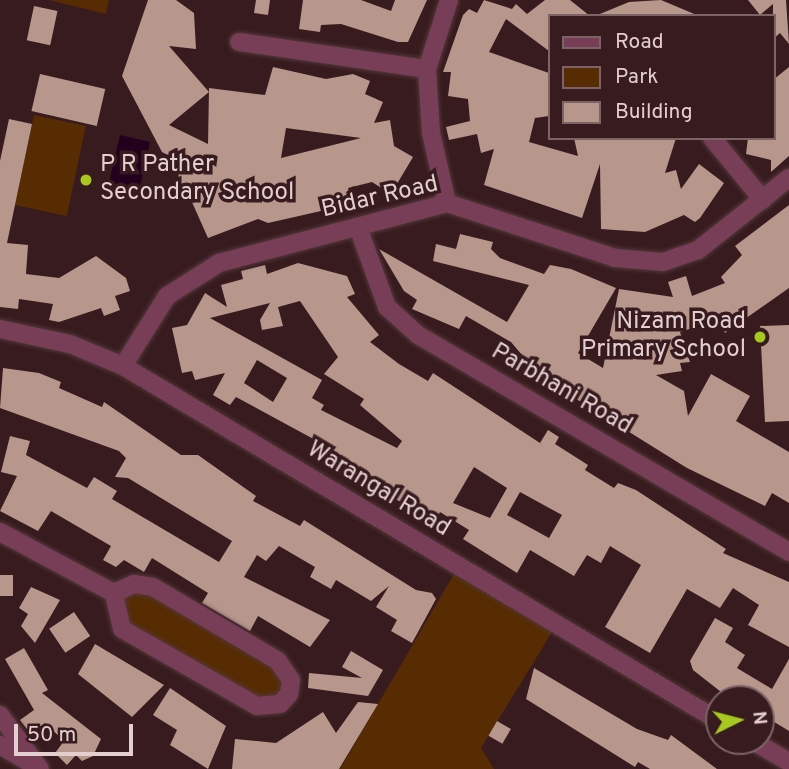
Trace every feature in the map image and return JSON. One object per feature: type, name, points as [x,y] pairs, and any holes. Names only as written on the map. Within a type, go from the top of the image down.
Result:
[{"type":"street","points":[[447,203],[431,133],[427,69],[449,0]]},
{"type":"street","points":[[239,42],[427,69]]},
{"type":"street","points":[[714,140],[763,200]]},
{"type":"street","name":"Bidar Road","points":[[123,366],[167,296],[193,276],[219,264],[447,203],[615,258],[663,262],[698,250],[789,178]]},
{"type":"street","name":"Parbhani Road","points":[[358,227],[387,307],[418,335],[789,552]]},
{"type":"street","name":"Warangal Road","points":[[0,329],[60,341],[123,366],[705,713]]},
{"type":"street","points":[[0,532],[114,593],[122,629],[257,706],[280,704],[289,694],[290,680],[278,661],[153,587],[134,583],[114,593]]},
{"type":"street","points":[[0,715],[39,769]]},
{"type":"street","points":[[0,745],[39,769]]},
{"type":"green space","points":[[49,0],[109,0],[106,14]]},
{"type":"green space","points":[[34,115],[86,126],[67,216],[15,205]]},
{"type":"green space","points":[[454,574],[552,632],[481,748],[494,769],[340,769]]},
{"type":"green space","points":[[137,587],[282,671],[283,691],[266,703],[127,625],[124,596]]},
{"type":"shaded area","points":[[120,135],[150,142],[137,200],[107,193]]},
{"type":"building","points":[[148,0],[176,0],[194,13],[196,49],[169,46],[209,92],[209,88],[265,95],[273,67],[326,79],[353,74],[370,81],[365,94],[383,102],[374,123],[390,120],[394,146],[413,157],[391,194],[372,182],[348,188],[352,204],[268,223],[258,219],[208,238],[187,191],[180,191],[177,160],[162,152],[122,76]],"holes":[[[209,92],[208,144],[169,125]],[[286,128],[361,138],[281,158]]]},
{"type":"building","points":[[256,0],[270,0],[268,15],[254,13]]},
{"type":"building","points":[[303,0],[361,0],[391,11],[395,0],[427,0],[408,42],[398,42],[341,24],[321,25],[320,32],[299,29]]},
{"type":"building","points":[[484,0],[512,9],[516,4],[527,14],[545,0],[570,0],[588,14],[548,14],[548,50],[506,19],[489,52],[548,73],[548,116],[535,118],[529,142],[578,156],[574,140],[675,140],[665,173],[676,170],[681,189],[699,164],[724,183],[700,218],[695,222],[684,215],[645,232],[601,229],[600,164],[582,218],[484,185],[494,149],[481,153],[477,134],[449,140],[446,127],[470,121],[468,99],[448,96],[451,72],[443,72],[463,15],[469,9],[477,13]]},
{"type":"building","points":[[661,0],[694,14],[600,14],[629,2]]},
{"type":"building","points":[[748,0],[786,0],[789,44],[780,33],[775,37],[773,4],[759,14]]},
{"type":"building","points":[[34,6],[57,11],[50,45],[27,40]]},
{"type":"building","points":[[789,67],[789,156],[771,172],[771,160],[746,154],[748,140],[775,140],[775,78]]},
{"type":"building","points":[[40,74],[105,89],[97,126],[31,111]]},
{"type":"building","points":[[9,119],[32,124],[7,243],[28,245],[26,274],[59,278],[96,256],[126,278],[130,291],[115,296],[120,310],[104,316],[101,308],[59,322],[49,320],[53,304],[19,299],[18,309],[0,307],[0,161]]},
{"type":"building","points":[[789,205],[789,288],[725,333],[717,320],[680,332],[690,362],[680,363],[682,371],[656,375],[684,391],[688,416],[711,374],[750,396],[736,421],[789,452],[789,503],[772,493],[765,506],[687,468],[518,362],[522,355],[511,342],[466,316],[459,329],[412,309],[417,300],[404,291],[379,249],[507,322],[529,285],[433,261],[436,244],[456,249],[460,234],[493,242],[491,249],[500,258],[544,274],[550,265],[571,269],[616,288],[578,353],[603,368],[619,289],[673,297],[668,282],[686,276],[692,296],[725,283],[721,277],[742,255],[735,246]]},
{"type":"building","points":[[298,263],[347,276],[355,294],[347,297],[379,335],[370,342],[399,364],[428,381],[433,373],[540,443],[548,430],[559,437],[555,444],[588,465],[585,470],[614,488],[618,483],[636,490],[726,549],[723,553],[789,582],[789,647],[748,625],[759,605],[733,588],[720,608],[687,589],[650,653],[605,627],[641,565],[610,546],[601,563],[587,555],[574,576],[530,550],[517,573],[463,539],[469,530],[440,512],[435,521],[370,485],[374,478],[330,448],[236,397],[230,405],[213,395],[225,373],[195,380],[192,371],[182,373],[172,328],[187,325],[205,293],[227,307],[221,285],[243,279],[241,271],[265,265],[267,274]],"holes":[[[300,301],[338,357],[324,374],[364,399],[360,405],[402,441],[397,448],[321,410],[324,405],[312,398],[322,380],[210,318],[270,303],[260,320],[262,330],[283,326],[278,307]],[[257,360],[287,378],[273,402],[244,383]],[[474,467],[507,488],[490,518],[453,503]],[[520,492],[562,515],[549,538],[507,515]]]},
{"type":"building","points":[[789,325],[789,421],[765,422],[760,326]]},
{"type":"building","points":[[3,368],[39,373],[61,382],[59,388],[102,407],[104,402],[181,455],[198,455],[256,496],[253,501],[300,526],[304,520],[416,590],[432,593],[436,599],[412,643],[391,631],[397,620],[376,607],[389,586],[371,601],[336,580],[331,589],[310,577],[315,567],[279,546],[266,561],[257,555],[244,577],[330,620],[310,647],[258,616],[250,631],[202,603],[208,593],[152,558],[144,572],[124,560],[116,567],[103,560],[111,546],[51,511],[38,531],[0,511],[17,476],[1,472],[10,436],[30,441],[26,455],[87,488],[94,477],[117,491],[112,499],[219,562],[232,541],[128,478],[115,477],[126,458],[119,451],[0,408]]},
{"type":"building","points":[[0,575],[13,575],[13,596],[0,596]]},
{"type":"building","points":[[31,587],[60,600],[35,643],[21,626],[28,614],[19,608]]},
{"type":"building","points":[[74,612],[90,636],[65,653],[49,629]]},
{"type":"building","points":[[715,618],[733,628],[725,642],[745,655],[737,668],[765,685],[712,685],[693,670],[690,661]]},
{"type":"building","points":[[95,644],[164,685],[132,717],[78,674]]},
{"type":"building","points":[[24,648],[48,690],[42,693],[101,739],[93,756],[82,761],[76,755],[67,765],[55,753],[64,741],[45,723],[30,733],[20,720],[34,710],[5,659]]},
{"type":"building","points":[[351,651],[383,670],[368,696],[308,688],[309,673],[362,678],[342,667]]},
{"type":"building","points":[[789,659],[789,731],[775,722],[774,685]]},
{"type":"building","points":[[534,668],[637,729],[668,740],[671,735],[717,769],[650,769],[638,762],[635,767],[526,699]]},
{"type":"building","points":[[170,688],[226,726],[208,769],[170,745],[177,730],[153,715]]},
{"type":"building","points":[[358,702],[378,704],[339,769],[232,769],[235,739],[276,743],[323,712],[336,733]]},
{"type":"building","points":[[497,721],[511,729],[502,744],[488,736]]},
{"type":"place","name":"P R Pather Secondary School","points":[[86,180]]},
{"type":"place","name":"Nizam Road Primary School","points":[[760,337]]}]
